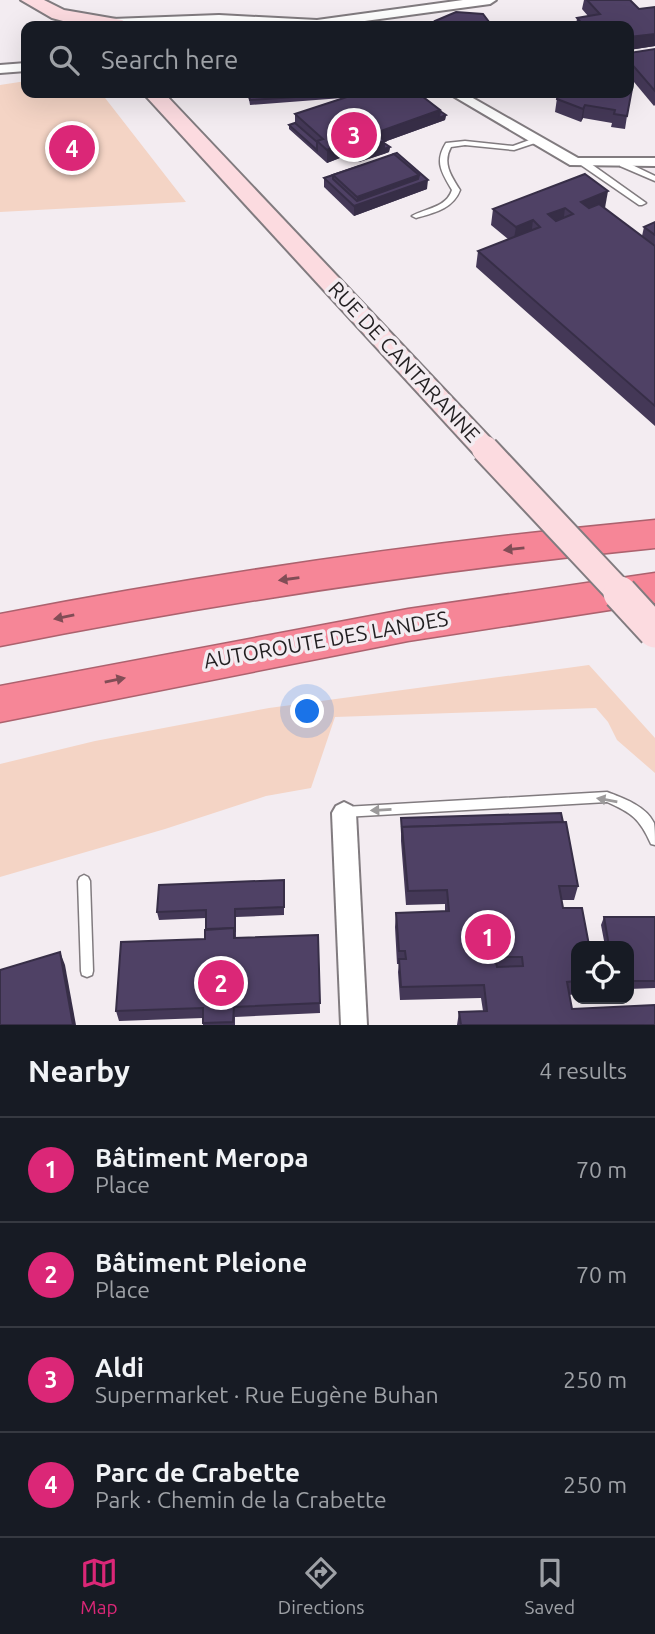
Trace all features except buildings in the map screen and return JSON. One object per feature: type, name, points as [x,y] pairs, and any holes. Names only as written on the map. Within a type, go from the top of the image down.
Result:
[{"type":"highway","points":[[0,630],[93,611],[276,580],[452,555],[655,534]]},
{"type":"highway","name":"AUTOROUTE DES LANDES","points":[[0,705],[316,639],[655,588]]},
{"type":"street","points":[[13,0],[44,21]]},
{"type":"street","points":[[30,0],[46,9],[84,21]]},
{"type":"street","points":[[353,21],[491,0]]},
{"type":"street","points":[[2,69],[21,60]]},
{"type":"street","points":[[2,69],[21,67]]},
{"type":"street","name":"RUE DE CANTARANNE","points":[[158,98],[655,631]]},
{"type":"street","points":[[464,98],[575,162],[655,162]]},
{"type":"street","points":[[344,813],[354,1025]]},
{"type":"lane","points":[[416,216],[451,202],[455,197],[456,190],[442,164],[443,152],[449,145],[514,148],[535,140]]},
{"type":"lane","points":[[584,163],[642,203]]},
{"type":"lane","points":[[623,164],[655,179]]},
{"type":"lane","points":[[344,813],[607,797],[626,804],[642,816],[652,826],[655,840]]},
{"type":"lane","points":[[84,881],[87,971]]},
{"type":"shaded area","points":[[21,82],[21,98],[105,98],[186,202],[0,212],[0,85]]},
{"type":"shaded area","points":[[589,665],[655,738],[655,773],[617,740],[608,722],[596,708],[335,717],[311,788],[266,796],[165,829],[0,877],[0,764],[95,741],[269,708]]},
{"type":"place","name":"Aldi","points":[[354,135]]},
{"type":"place","name":"Parc de Crabette","points":[[72,148]]},
{"type":"place","name":"Bâtiment Meropa","points":[[488,937]]},
{"type":"place","name":"Bâtiment Pleione","points":[[221,983]]}]
